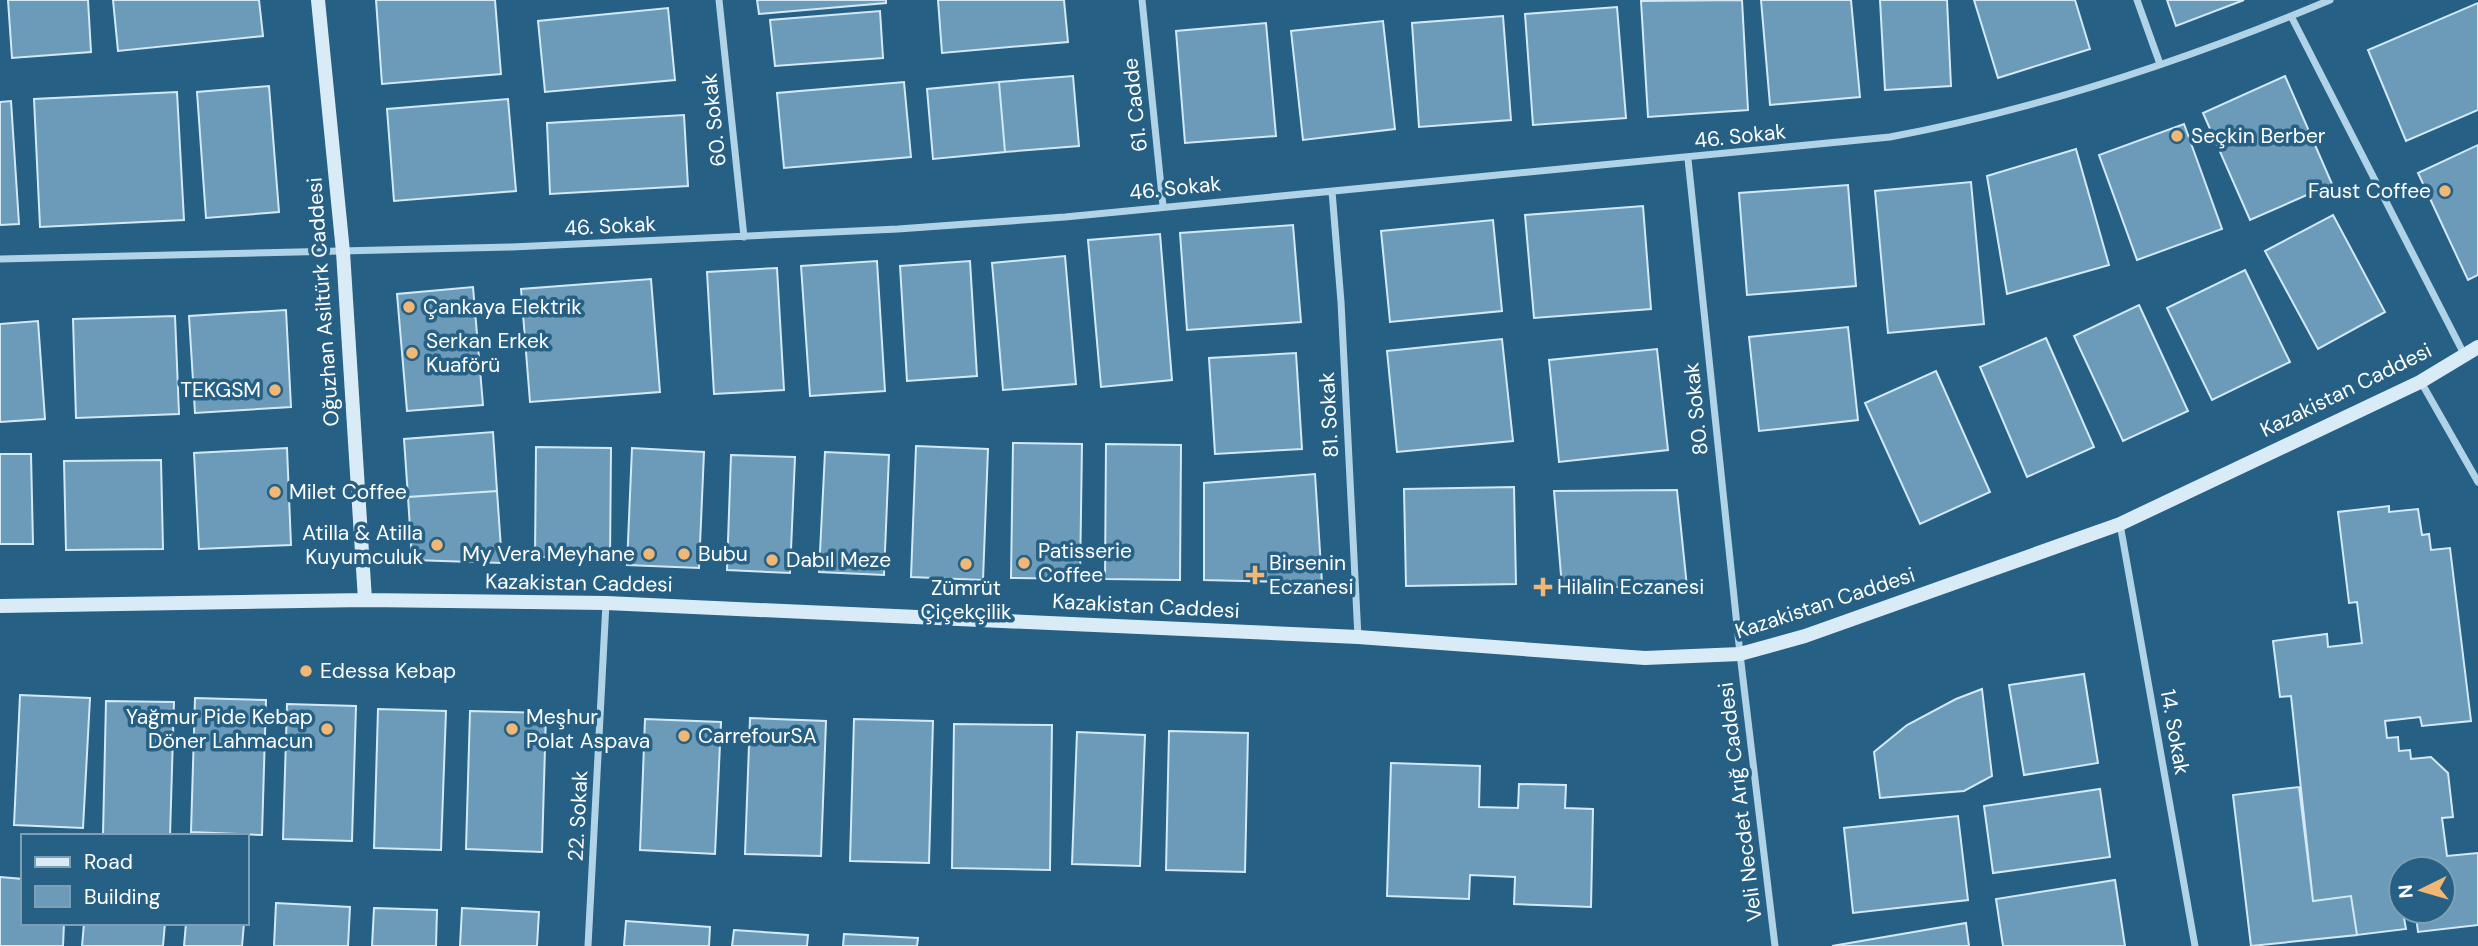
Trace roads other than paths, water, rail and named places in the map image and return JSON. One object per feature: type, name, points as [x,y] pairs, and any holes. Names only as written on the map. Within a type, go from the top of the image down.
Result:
[{"type":"main road","name":"Oğuzhan Asiltürk Caddesi","points":[[318,0],[343,252],[365,600]]},
{"type":"main road","name":"Kazakistan Caddesi","points":[[0,606],[365,600],[606,603],[1358,637],[1645,658],[1740,654],[1805,636],[2120,524],[2420,382],[2478,347]]},
{"type":"street","name":"60. Sokak","points":[[719,0],[744,237]]},
{"type":"street","name":"61. Cadde","points":[[1142,0],[1163,206]]},
{"type":"street","points":[[2137,0],[2160,64]]},
{"type":"street","name":"46. Sokak","points":[[0,259],[343,252],[744,237],[1051,218],[1890,138],[1966,124],[2160,64],[2330,0]]},
{"type":"street","points":[[2291,16],[2464,354]]},
{"type":"street","name":"80. Sokak","points":[[1688,159],[1740,654]]},
{"type":"street","name":"81. Sokak","points":[[1332,191],[1341,302],[1358,637]]},
{"type":"street","points":[[2420,382],[2478,482]]},
{"type":"street","name":"14. Sokak","points":[[2120,524],[2195,946]]},
{"type":"street","name":"22. Sokak","points":[[588,946],[606,603]]},
{"type":"street","name":"Veli Necdet Arığ Caddesi","points":[[1740,654],[1775,946]]},
{"type":"place","name":"Seçkin Berber","points":[[2177,136]]},
{"type":"place","name":"Faust Coffee","points":[[2445,191]]},
{"type":"place","name":"Çankaya Elektrik","points":[[409,307]]},
{"type":"place","name":"Serkan Erkek Kuaförü","points":[[412,353]]},
{"type":"place","name":"TEKGSM","points":[[275,390]]},
{"type":"place","name":"Milet Coffee","points":[[275,492]]},
{"type":"place","name":"Atilla & Atilla Kuyumculuk","points":[[437,545]]},
{"type":"place","name":"My Vera Meyhane","points":[[649,554]]},
{"type":"place","name":"Bubu","points":[[684,554]]},
{"type":"place","name":"Dabıl Meze","points":[[772,560]]},
{"type":"place","name":"Patisserie Coffee","points":[[1024,563]]},
{"type":"place","name":"Zümrüt Çiçekçilik","points":[[966,564]]},
{"type":"place","name":"Birsenin Eczanesi","points":[[1255,575]]},
{"type":"place","name":"Hilalin Eczanesi","points":[[1543,587]]},
{"type":"place","name":"Edessa Kebap","points":[[306,671]]},
{"type":"place","name":"Yağmur Pide Kebap Döner Lahmacun","points":[[327,729]]},
{"type":"place","name":"Meşhur Polat Aspava","points":[[512,729]]},
{"type":"place","name":"CarrefourSA","points":[[684,736]]}]
